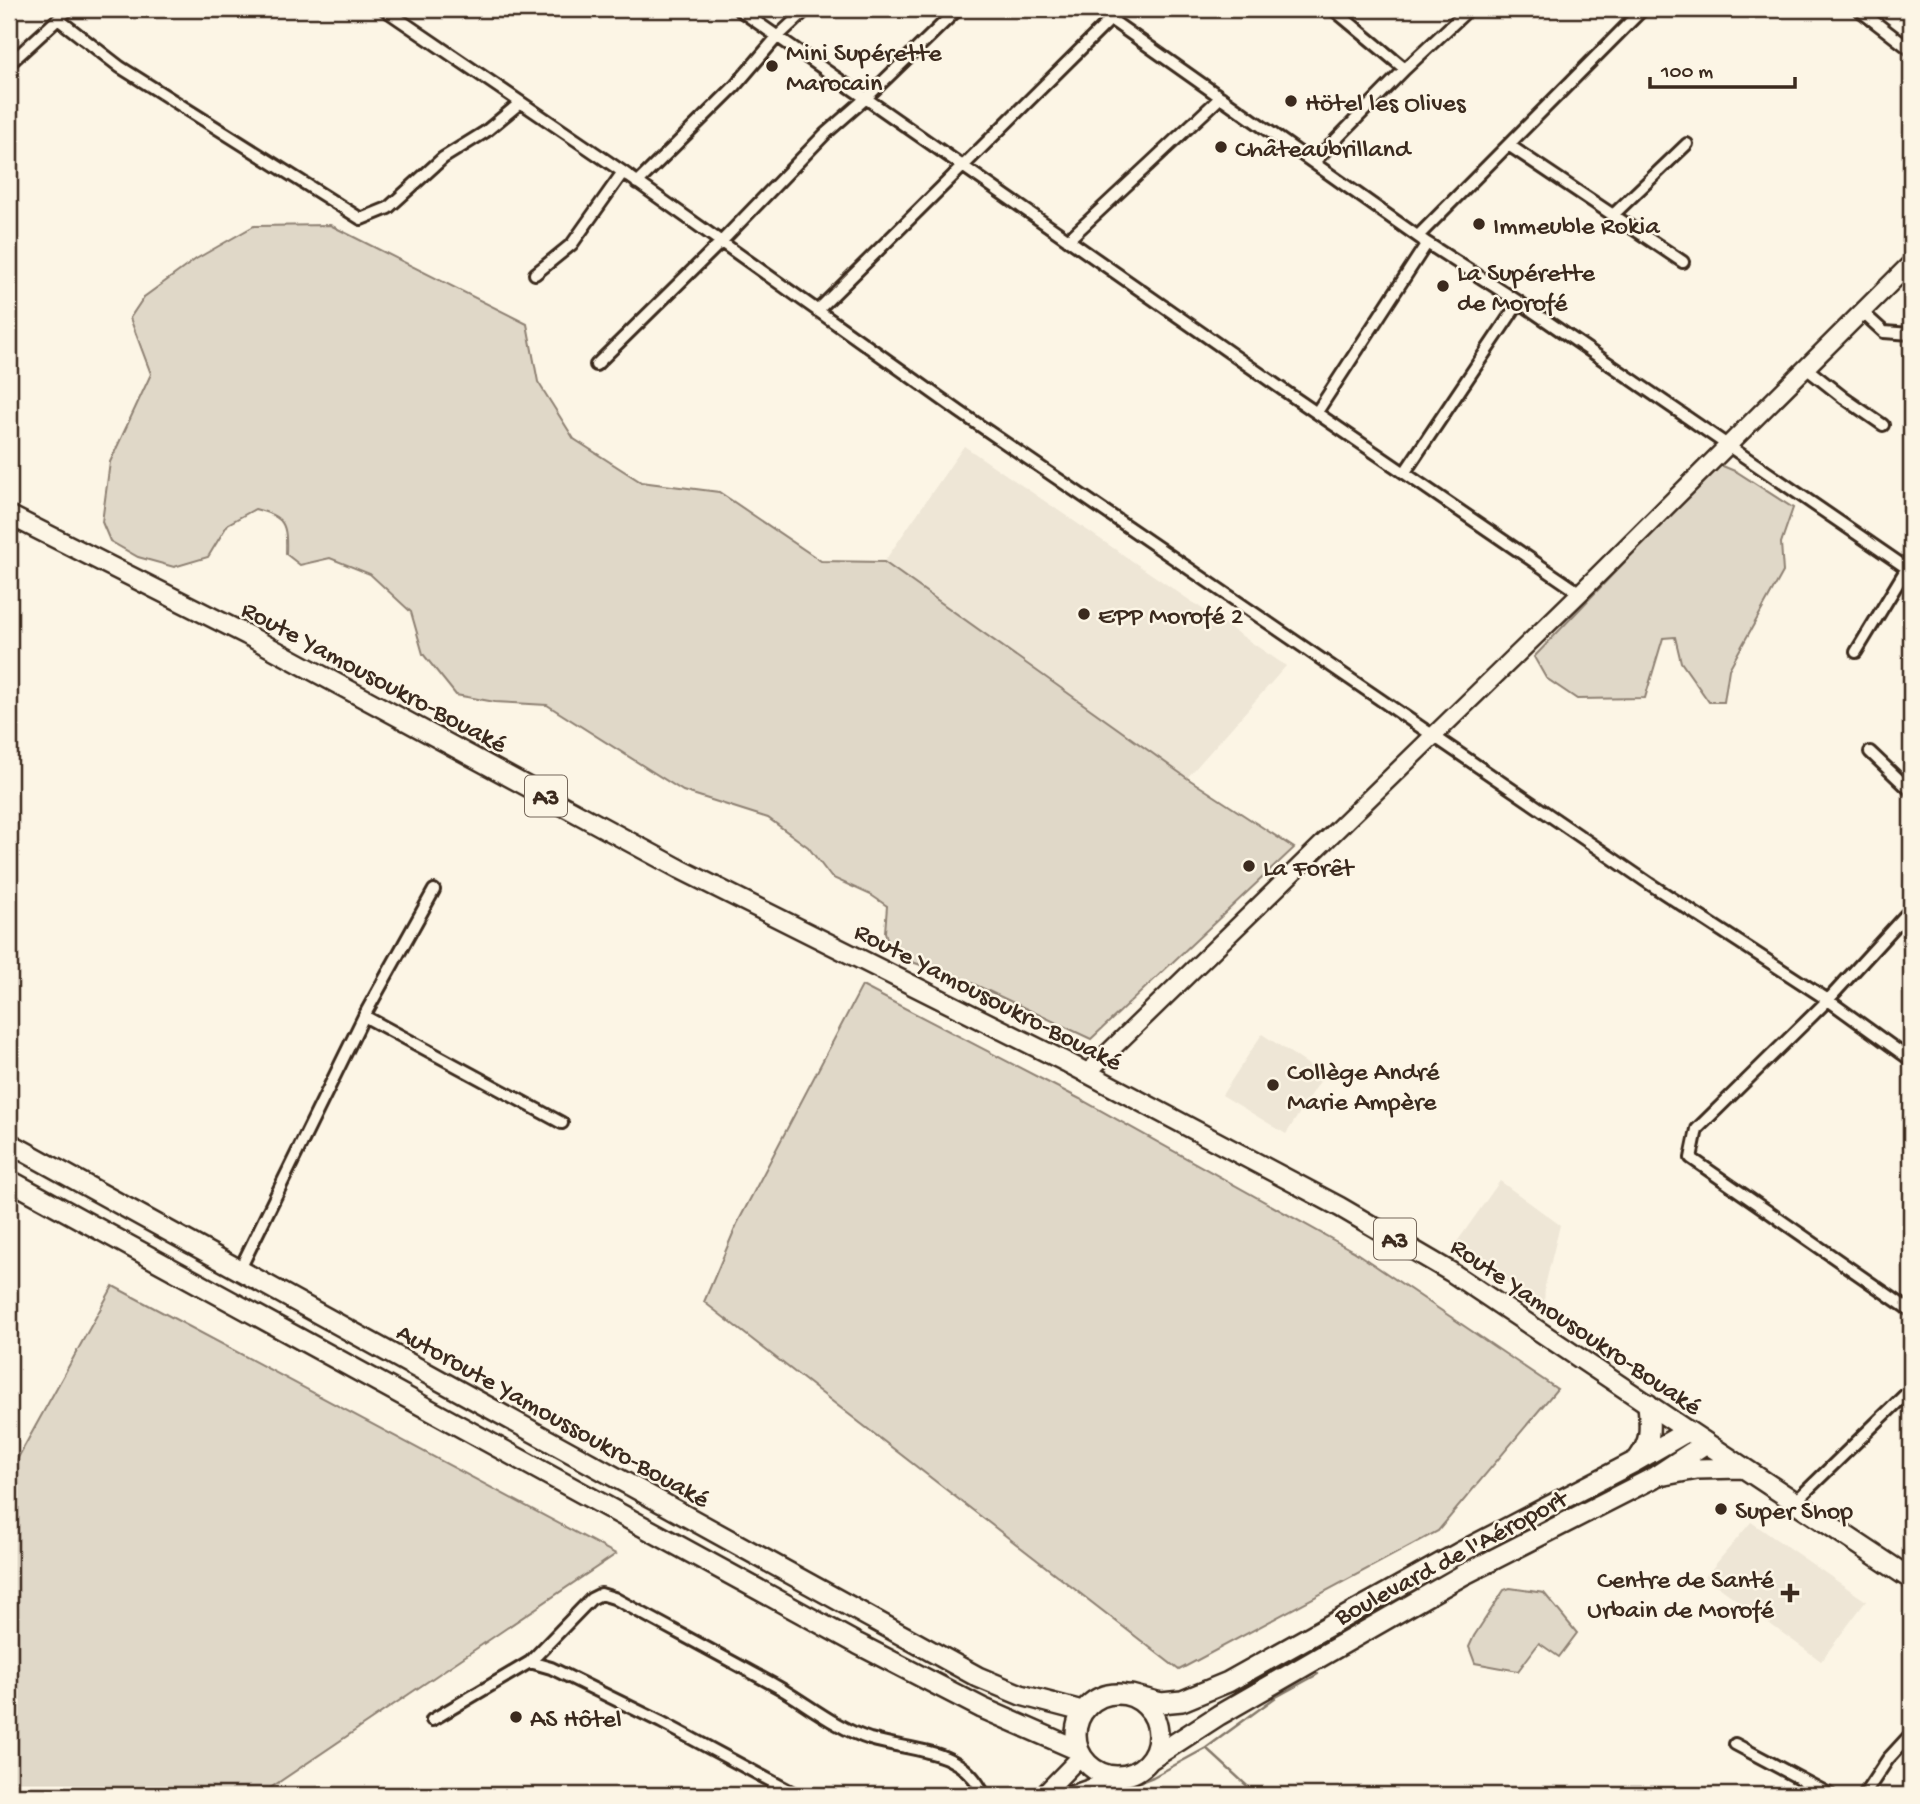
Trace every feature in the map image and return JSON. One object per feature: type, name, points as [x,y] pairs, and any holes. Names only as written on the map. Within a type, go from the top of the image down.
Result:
[{"type":"highway","name":"Autoroute Yamoussoukro-Bouaké","points":[[9,1143],[978,1677],[1021,1695],[1082,1712]]},
{"type":"highway","points":[[9,1180],[858,1644],[1079,1754],[1095,1771],[1122,1777],[1143,1768],[1156,1748],[1158,1735],[1151,1711],[1131,1695],[1104,1695],[1092,1702],[1082,1712],[1076,1724],[1075,1737],[1079,1754]]},
{"type":"highway","points":[[1636,1461],[1648,1446],[1648,1404]]},
{"type":"highway","name":"Route Yamousoukro-Bouaké","points":[[1688,1431],[1911,1579]]},
{"type":"highway","name":"Boulevard de l'Aéroport","points":[[1131,1695],[1161,1703],[1182,1701],[1228,1682],[1459,1553],[1688,1431]]},
{"type":"highway","name":"Boulevard de l'Aéroport","points":[[1150,1759],[1219,1715],[1463,1575],[1653,1478],[1706,1443]]},
{"type":"highway","points":[[1653,1478],[1697,1469],[1744,1468]]},
{"type":"main road","name":"Route Yamousoukro-Bouaké","points":[[9,515],[247,635],[680,869],[1086,1074],[1340,1207],[1451,1272],[1688,1431]]},
{"type":"street","points":[[9,64],[69,9]]},
{"type":"street","points":[[384,9],[623,172],[960,412],[1650,884],[1828,1000],[1911,1060]]},
{"type":"street","points":[[738,9],[962,167],[1580,593]]},
{"type":"street","points":[[637,183],[807,9]]},
{"type":"street","points":[[596,365],[721,242],[825,134],[958,9]]},
{"type":"street","points":[[1096,9],[1423,240],[1909,569],[1856,652]]},
{"type":"street","points":[[817,311],[1121,9]]},
{"type":"street","points":[[1333,9],[1405,69]]},
{"type":"street","points":[[1314,162],[1405,69],[1469,9]]},
{"type":"street","points":[[1317,412],[1423,240],[1643,9]]},
{"type":"street","points":[[1858,9],[1911,50]]},
{"type":"street","points":[[58,19],[120,67],[361,219],[388,208],[443,158],[485,132],[520,103]]},
{"type":"street","points":[[1068,240],[1221,97]]},
{"type":"street","points":[[1614,214],[1687,144]]},
{"type":"street","points":[[1510,146],[1683,262]]},
{"type":"street","points":[[535,274],[572,244],[623,172]]},
{"type":"street","points":[[1086,1074],[1580,593],[1911,263]]},
{"type":"street","points":[[1405,472],[1519,303]]},
{"type":"street","points":[[1862,312],[1884,332],[1911,334]]},
{"type":"street","points":[[1806,368],[1883,425]]},
{"type":"street","points":[[1870,752],[1911,790]]},
{"type":"street","points":[[239,1270],[364,1016],[435,890]]},
{"type":"street","points":[[1911,909],[1828,1000],[1697,1129],[1691,1158],[1911,1311]]},
{"type":"street","points":[[364,1016],[562,1123]]},
{"type":"street","points":[[1795,1502],[1911,1388]]},
{"type":"street","points":[[432,1720],[530,1662],[591,1599],[601,1594],[614,1598],[781,1689],[841,1728],[869,1739],[934,1752],[950,1759],[970,1773],[984,1795]]},
{"type":"street","points":[[530,1662],[551,1668],[661,1722],[797,1795]]},
{"type":"street","points":[[1864,1795],[1878,1772],[1911,1734]]},
{"type":"street","points":[[1734,1744],[1831,1795]]},
{"type":"street","points":[[1043,1795],[1079,1754]]},
{"type":"street","points":[[1070,1795],[1122,1777]]},
{"type":"shaded area","points":[[330,225],[527,324],[538,382],[574,439],[641,482],[719,492],[821,561],[884,562],[1187,778],[1294,848],[1091,1039],[963,979],[912,962],[889,946],[885,932],[887,906],[871,895],[831,877],[808,847],[768,818],[683,791],[547,705],[495,702],[456,695],[423,654],[411,612],[370,574],[330,558],[300,565],[286,554],[285,528],[273,515],[255,509],[228,524],[208,557],[174,567],[138,557],[110,541],[102,522],[110,462],[151,374],[130,318],[144,297],[196,259],[254,226]]},
{"type":"shaded area","name":"EPP Morofé 2","points":[[964,446],[1286,666],[1187,778],[884,562]]},
{"type":"shaded area","points":[[1718,464],[1737,472],[1793,508],[1781,543],[1783,572],[1729,669],[1724,702],[1709,702],[1681,662],[1675,637],[1663,638],[1645,698],[1577,699],[1546,678],[1534,657]]},
{"type":"shaded area","points":[[862,986],[1080,1099],[1355,1252],[1557,1389],[1438,1531],[1179,1670],[704,1302],[737,1224]]},
{"type":"shaded area","name":"Collège André Marie Ampère","points":[[1262,1034],[1324,1075],[1286,1134],[1222,1095]]},
{"type":"shaded area","points":[[1500,1181],[1560,1225],[1545,1286],[1544,1305],[1452,1249]]},
{"type":"shaded area","points":[[113,1286],[616,1554],[260,1795],[9,1795],[9,1474]]},
{"type":"shaded area","name":"Centre de Santé Urbain de Morofé","points":[[1751,1522],[1866,1601],[1821,1661],[1705,1577]]},
{"type":"shaded area","points":[[1510,1588],[1544,1593],[1577,1633],[1559,1657],[1539,1643],[1518,1671],[1475,1663],[1469,1647],[1474,1636],[1504,1590]]},
{"type":"waterway","points":[[1107,1795],[1153,1777],[1206,1748],[1276,1697],[1318,1674]]},
{"type":"waterway","points":[[1206,1748],[1257,1795]]},
{"type":"place","name":"Mini Supérette Marocain","points":[[772,66]]},
{"type":"place","name":"Hötel les Olives","points":[[1291,101]]},
{"type":"place","name":"Châteaubrilland","points":[[1221,147]]},
{"type":"place","name":"Immeuble Rokia","points":[[1479,224]]},
{"type":"place","name":"La Supérette de Morofé","points":[[1443,286]]},
{"type":"place","name":"EPP Morofé 2","points":[[1084,614]]},
{"type":"place","name":"La Forêt","points":[[1249,866]]},
{"type":"place","name":"Collège André Marie Ampère","points":[[1273,1085]]},
{"type":"place","name":"Super Shop","points":[[1721,1509]]},
{"type":"place","name":"Centre de Santé Urbain de Morofé","points":[[1790,1593]]},
{"type":"place","name":"AS Hôtel","points":[[516,1717]]}]
